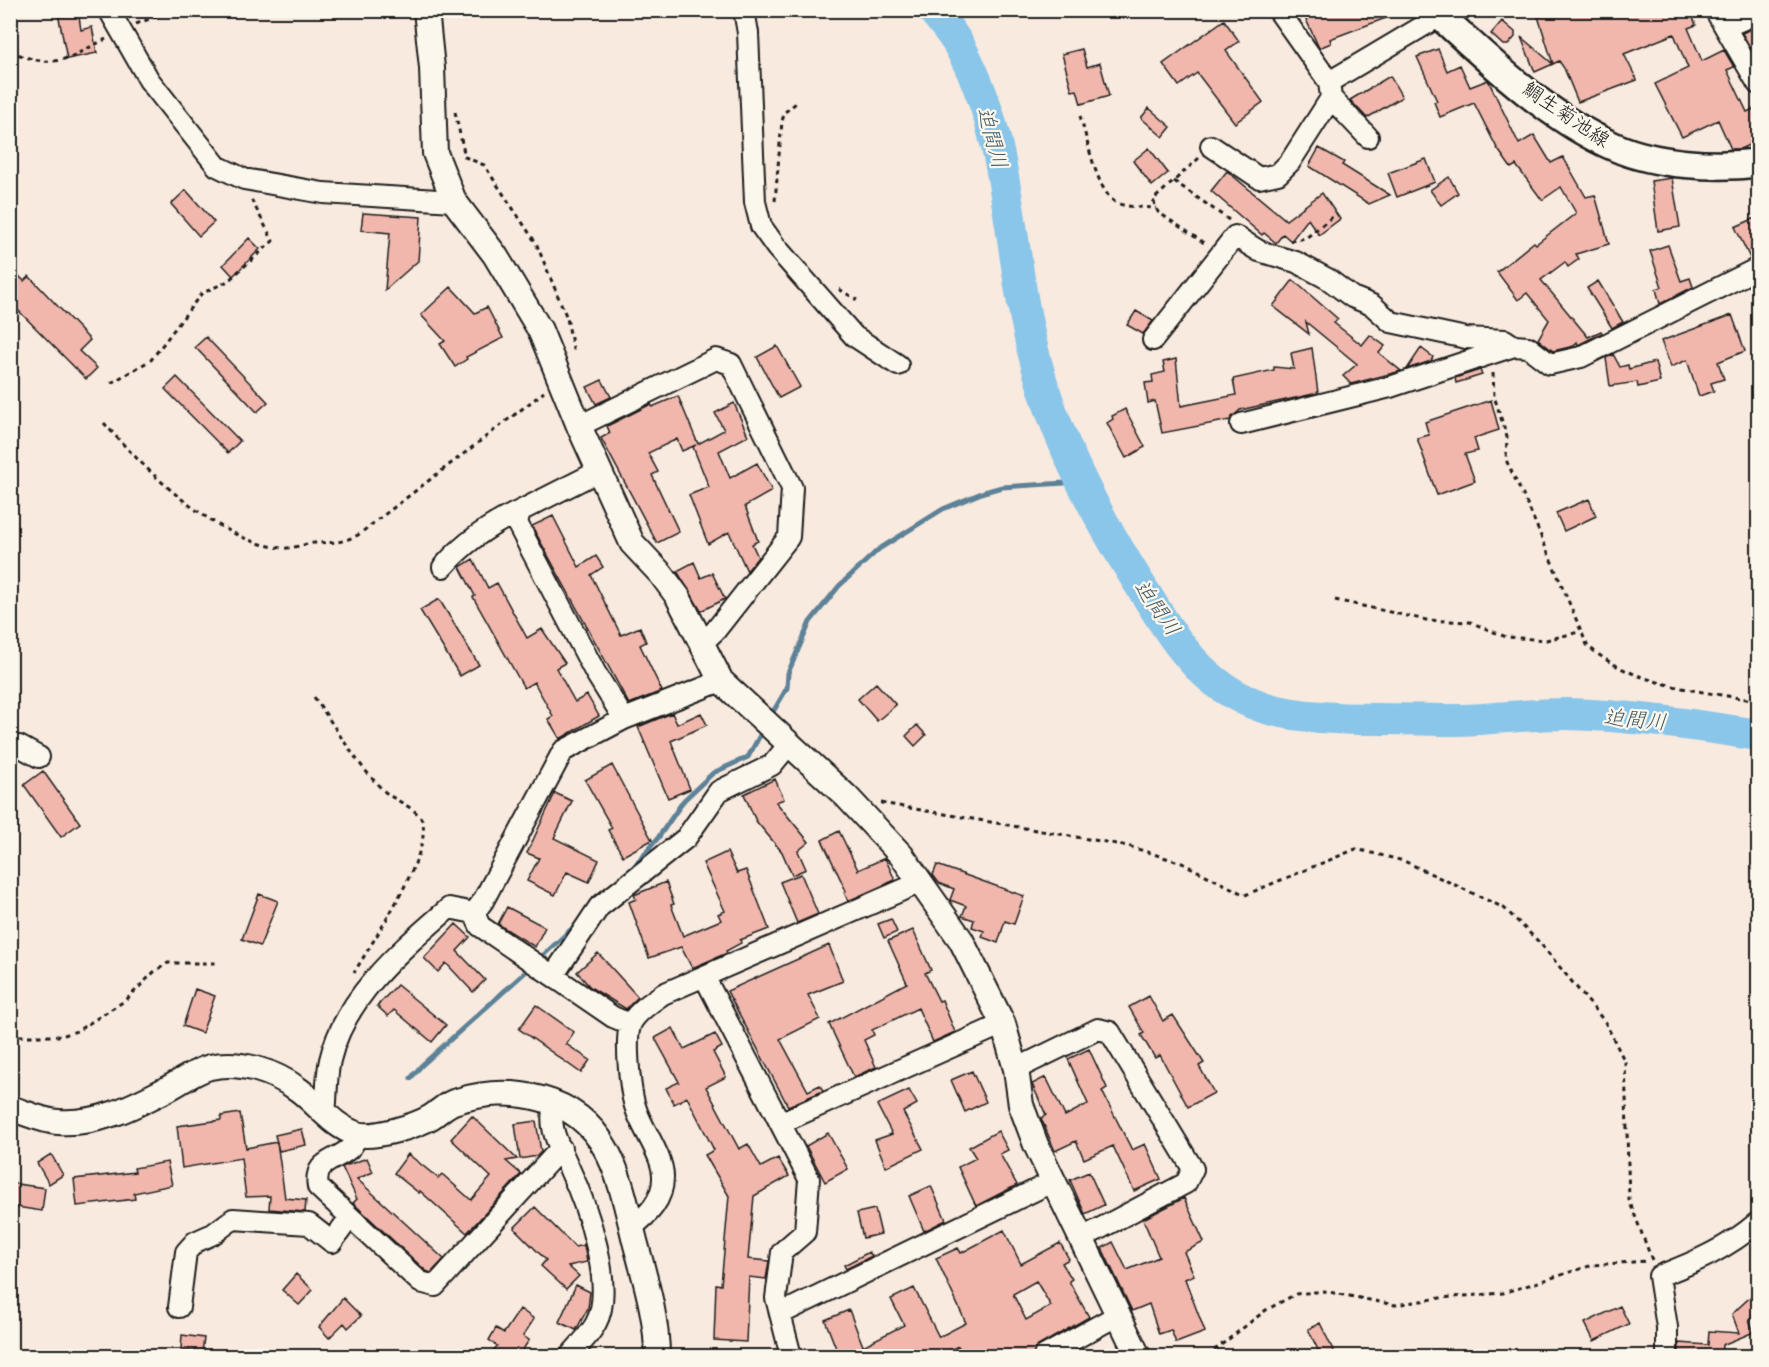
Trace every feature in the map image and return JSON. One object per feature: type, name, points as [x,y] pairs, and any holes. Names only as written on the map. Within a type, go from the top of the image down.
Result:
[{"type":"main road","name":"鯛生菊池線","points":[[1443,12],[1522,87],[1572,123],[1616,148],[1676,162],[1728,166],[1758,163]]},
{"type":"street","points":[[109,10],[149,80],[217,166],[244,179],[323,193],[454,201]]},
{"type":"street","points":[[426,10],[432,68],[435,153],[454,201],[495,255],[534,321],[632,543],[661,574],[678,597],[721,681],[847,797],[902,856],[961,940],[1003,1024],[1016,1069],[1021,1105],[1054,1181],[1138,1356]]},
{"type":"street","points":[[744,10],[748,33],[755,202],[761,226],[854,336],[898,365]]},
{"type":"street","points":[[1278,10],[1330,90],[1368,137]]},
{"type":"street","points":[[1212,146],[1259,177],[1278,174],[1290,162],[1330,90],[1443,12]]},
{"type":"street","points":[[1758,13],[1720,19],[1758,84]]},
{"type":"street","points":[[1153,340],[1235,236],[1259,251],[1296,262],[1328,279],[1352,297],[1371,305],[1391,322],[1466,338],[1505,340],[1514,346]]},
{"type":"street","points":[[1241,424],[1390,387],[1514,346],[1528,347],[1550,364],[1581,357],[1758,268]]},
{"type":"street","points":[[579,426],[716,358],[731,364],[792,488],[789,537],[715,631],[701,644]]},
{"type":"street","points":[[443,567],[460,548],[504,518],[599,471]]},
{"type":"street","points":[[520,511],[517,523],[595,672],[624,720]]},
{"type":"street","points":[[474,913],[563,750],[624,720],[721,681]]},
{"type":"street","points":[[553,976],[599,908],[686,838],[720,791],[772,765],[790,743]]},
{"type":"street","points":[[10,747],[19,746],[39,757]]},
{"type":"street","points":[[632,1227],[645,1217],[658,1201],[664,1177],[635,1108],[629,1038],[630,1024],[646,1006],[663,994],[921,882]]},
{"type":"street","points":[[325,1115],[330,1061],[338,1036],[367,988],[411,942],[449,908],[474,913]]},
{"type":"street","points":[[474,913],[480,926],[613,1017],[630,1024]]},
{"type":"street","points":[[704,976],[809,1179],[805,1232],[782,1252],[776,1298],[790,1356]]},
{"type":"street","points":[[780,1123],[1003,1024]]},
{"type":"street","points":[[1016,1069],[1098,1029],[1110,1032],[1193,1169],[1186,1183],[1082,1238]]},
{"type":"street","points":[[10,1108],[57,1122],[95,1121],[209,1068],[238,1065],[270,1073],[299,1090],[325,1115],[358,1134],[376,1135],[429,1119],[454,1101],[492,1092],[554,1102],[585,1119],[606,1149],[625,1197],[655,1318],[657,1356]]},
{"type":"street","points":[[554,1102],[550,1123],[577,1184],[598,1256],[604,1295],[596,1323],[570,1356]]},
{"type":"street","points":[[358,1134],[351,1147],[324,1162],[318,1171],[318,1187],[420,1282],[435,1286],[561,1148]]},
{"type":"street","points":[[780,1314],[1054,1181]]},
{"type":"street","points":[[179,1307],[186,1252],[195,1242],[213,1234],[233,1219],[309,1224],[332,1242],[350,1217]]},
{"type":"street","points":[[1667,1356],[1656,1268],[1711,1256],[1741,1237],[1758,1222]]},
{"type":"street","points":[[1044,1356],[1118,1315]]},
{"type":"path","points":[[10,51],[25,57],[58,62],[121,30],[155,17],[161,10]]},
{"type":"path","points":[[775,205],[782,121],[785,112],[796,103]]},
{"type":"path","points":[[455,108],[465,157],[484,165],[536,243],[567,318],[573,349],[567,345]]},
{"type":"path","points":[[1080,116],[1102,188],[1114,201],[1130,206],[1156,208]]},
{"type":"path","points":[[1212,146],[1153,200],[1158,213],[1221,254]]},
{"type":"path","points":[[111,383],[151,360],[201,294],[228,281],[273,241],[246,189],[244,179]]},
{"type":"path","points":[[1174,181],[1237,225]]},
{"type":"path","points":[[1285,242],[1306,238],[1332,217]]},
{"type":"path","points":[[832,285],[857,300]]},
{"type":"path","points":[[1494,371],[1491,378],[1494,396],[1507,437],[1506,460],[1529,508],[1587,645],[1626,672],[1693,689],[1758,701]]},
{"type":"path","points":[[104,423],[177,494],[216,522],[255,544],[285,549],[313,543],[340,543],[358,535],[560,380]]},
{"type":"path","points":[[1335,600],[1426,620],[1470,622],[1506,636],[1546,640],[1580,632]]},
{"type":"path","points":[[314,697],[367,774],[388,795],[417,814],[422,821],[423,843],[412,873],[351,978]]},
{"type":"path","points":[[847,797],[1128,846],[1182,862],[1245,895],[1356,849],[1404,861],[1504,908],[1540,943],[1605,1022],[1624,1062],[1629,1200],[1656,1268],[1593,1265],[1503,1293],[1440,1298],[1395,1305],[1324,1291],[1296,1294],[1266,1310],[1207,1356]]},
{"type":"path","points":[[10,1036],[61,1036],[77,1031],[126,1000],[155,971],[168,963],[219,963]]},
{"type":"path","points":[[1754,1356],[1758,1347]]},
{"type":"building","points":[[78,10],[81,30],[92,27],[97,53],[67,59],[58,13]]},
{"type":"building","points":[[1315,10],[1402,10],[1402,12],[1330,39],[1331,43],[1319,48],[1304,15]]},
{"type":"building","points":[[1536,10],[1562,10],[1564,16],[1576,10],[1690,10],[1696,25],[1688,28],[1702,61],[1724,50],[1734,67],[1727,70],[1747,112],[1758,107],[1758,141],[1740,149],[1731,149],[1718,120],[1682,137],[1655,84],[1688,68],[1674,34],[1624,54],[1637,80],[1578,102],[1564,68],[1559,61],[1553,64]]},
{"type":"building","points":[[1224,20],[1239,41],[1226,51],[1263,102],[1235,123],[1197,73],[1179,86],[1163,64]]},
{"type":"building","points":[[1502,21],[1515,32],[1515,37],[1508,45],[1503,45],[1491,34]]},
{"type":"building","points":[[1758,26],[1758,61],[1742,33]]},
{"type":"building","points":[[1521,37],[1553,64],[1535,72]]},
{"type":"building","points":[[1082,49],[1087,67],[1100,63],[1109,96],[1081,104],[1077,90],[1072,91],[1062,54]]},
{"type":"building","points":[[1438,49],[1447,71],[1460,65],[1470,87],[1488,80],[1519,144],[1534,135],[1551,163],[1563,157],[1586,197],[1595,195],[1609,244],[1576,254],[1579,259],[1568,267],[1565,262],[1541,280],[1588,337],[1601,331],[1602,333],[1578,345],[1577,342],[1574,346],[1553,351],[1538,339],[1549,320],[1527,293],[1518,300],[1497,272],[1534,242],[1536,244],[1576,213],[1561,187],[1542,200],[1516,165],[1511,168],[1497,148],[1474,103],[1440,117],[1434,102],[1437,101],[1417,57]]},
{"type":"building","points":[[1390,76],[1402,97],[1367,118],[1350,100]]},
{"type":"building","points":[[1149,108],[1171,127],[1163,137],[1141,118]]},
{"type":"building","points":[[1149,148],[1168,173],[1152,186],[1133,161]]},
{"type":"building","points":[[1319,148],[1344,162],[1342,165],[1390,195],[1369,204],[1309,166]]},
{"type":"building","points":[[1426,159],[1435,182],[1397,197],[1388,173]]},
{"type":"building","points":[[1227,171],[1286,220],[1322,193],[1340,219],[1319,235],[1308,219],[1291,241],[1283,234],[1276,243],[1264,233],[1262,235],[1211,191]]},
{"type":"building","points":[[1449,177],[1458,193],[1441,205],[1430,190]]},
{"type":"building","points":[[1672,178],[1680,227],[1658,231],[1651,181]]},
{"type":"building","points":[[186,190],[214,222],[199,236],[171,204]]},
{"type":"building","points":[[363,213],[421,217],[418,261],[385,290],[390,233],[361,230]]},
{"type":"building","points":[[1758,217],[1758,256],[1750,258],[1735,227]]},
{"type":"building","points":[[249,238],[260,249],[233,276],[223,265]]},
{"type":"building","points":[[1668,245],[1681,281],[1690,278],[1693,287],[1660,304],[1656,289],[1662,287],[1650,251]]},
{"type":"building","points":[[10,267],[24,281],[29,276],[90,340],[79,351],[97,368],[86,379],[10,302]]},
{"type":"building","points":[[1293,280],[1338,319],[1334,323],[1362,345],[1370,335],[1385,346],[1379,353],[1401,371],[1351,384],[1343,376],[1357,364],[1306,322],[1309,334],[1273,306]]},
{"type":"building","points":[[1598,281],[1623,322],[1612,328],[1587,288]]},
{"type":"building","points":[[451,287],[475,313],[487,307],[503,338],[466,357],[467,359],[455,367],[440,344],[445,341],[421,315]]},
{"type":"building","points":[[1136,311],[1153,321],[1143,334],[1127,325]]},
{"type":"building","points":[[1732,315],[1745,351],[1718,362],[1724,379],[1711,383],[1714,391],[1699,396],[1687,360],[1671,367],[1661,341]]},
{"type":"building","points":[[206,337],[268,402],[257,412],[195,347]]},
{"type":"building","points":[[777,346],[800,387],[779,398],[757,357]]},
{"type":"building","points":[[1312,348],[1318,393],[1240,410],[1230,420],[1162,433],[1155,401],[1148,403],[1145,383],[1153,382],[1152,375],[1165,372],[1163,362],[1176,359],[1181,406],[1236,395],[1233,379],[1274,370],[1274,367],[1294,369],[1291,353]]},
{"type":"building","points":[[1421,348],[1433,357],[1431,361],[1407,369]]},
{"type":"building","points":[[1613,354],[1620,367],[1628,365],[1629,369],[1655,362],[1660,382],[1638,387],[1637,382],[1610,386],[1606,358]]},
{"type":"building","points":[[1480,370],[1482,375],[1456,383],[1455,378]]},
{"type":"building","points":[[177,377],[240,441],[228,453],[165,389]]},
{"type":"building","points":[[602,380],[611,397],[596,404],[587,387]]},
{"type":"building","points":[[678,396],[698,444],[724,430],[715,413],[734,403],[748,436],[719,451],[730,478],[757,463],[772,491],[745,506],[758,541],[752,544],[758,557],[747,571],[729,532],[708,544],[689,495],[709,487],[693,447],[696,445],[682,451],[677,439],[648,453],[658,472],[652,475],[679,532],[657,543],[601,438],[610,433],[607,426],[651,404],[652,407]]},
{"type":"building","points":[[1491,400],[1499,430],[1474,438],[1478,451],[1465,454],[1475,481],[1437,495],[1417,438],[1429,435],[1425,422]]},
{"type":"building","points":[[1125,409],[1145,447],[1126,458],[1107,423],[1113,419],[1112,416]]},
{"type":"building","points":[[1589,499],[1596,516],[1564,531],[1556,513]]},
{"type":"building","points":[[553,516],[579,567],[596,556],[603,567],[591,575],[621,635],[640,627],[646,642],[640,645],[662,691],[629,704],[532,526]]},
{"type":"building","points":[[473,559],[488,588],[497,583],[527,638],[542,629],[565,663],[556,668],[575,702],[587,695],[599,716],[560,739],[548,719],[553,716],[534,682],[524,688],[473,597],[475,596],[460,567]]},
{"type":"building","points":[[694,562],[701,578],[712,573],[725,599],[701,611],[677,571]]},
{"type":"building","points":[[439,599],[479,665],[460,676],[420,610]]},
{"type":"building","points":[[876,683],[896,705],[877,721],[858,699]]},
{"type":"building","points":[[672,713],[677,724],[701,713],[707,725],[671,741],[690,789],[668,798],[638,727]]},
{"type":"building","points":[[917,725],[926,735],[915,746],[906,736]]},
{"type":"building","points":[[612,765],[652,840],[623,856],[608,830],[612,828],[585,780]]},
{"type":"building","points":[[43,771],[80,823],[61,837],[24,785]]},
{"type":"building","points":[[775,779],[784,799],[776,802],[809,842],[798,851],[806,869],[792,875],[782,852],[756,821],[744,794]]},
{"type":"building","points":[[555,793],[572,801],[554,838],[599,860],[589,882],[567,872],[555,895],[527,881],[539,858],[527,853]]},
{"type":"building","points":[[839,831],[858,870],[885,858],[895,880],[848,901],[844,892],[846,891],[822,840]]},
{"type":"building","points":[[727,852],[737,873],[746,870],[769,929],[740,940],[741,943],[726,951],[727,953],[692,968],[681,947],[649,958],[629,902],[636,899],[634,895],[666,882],[674,904],[671,905],[683,936],[721,920],[718,914],[725,911],[703,863]]},
{"type":"building","points":[[937,865],[1024,896],[1014,924],[1005,921],[998,943],[982,937],[984,931],[972,927],[974,920],[962,916],[966,906],[950,900],[954,889],[939,883],[933,875]]},
{"type":"building","points":[[801,874],[818,914],[797,923],[780,882]]},
{"type":"building","points":[[259,894],[278,901],[260,946],[242,939]]},
{"type":"building","points":[[507,907],[545,927],[535,947],[498,924]]},
{"type":"building","points":[[891,919],[897,932],[884,938],[878,924]]},
{"type":"building","points":[[456,924],[470,937],[457,951],[485,980],[473,992],[446,963],[438,972],[424,958]]},
{"type":"building","points":[[913,930],[931,970],[925,973],[939,1001],[942,1000],[955,1032],[933,1042],[918,1008],[872,1030],[874,1035],[864,1040],[876,1067],[854,1077],[829,1024],[907,983],[888,941]]},
{"type":"building","points":[[829,945],[843,981],[808,995],[820,1019],[780,1039],[808,1091],[820,1085],[823,1091],[788,1106],[727,991]]},
{"type":"building","points":[[598,953],[638,997],[626,1009],[590,987],[577,972]]},
{"type":"building","points":[[397,985],[446,1025],[432,1042],[394,1010],[388,1016],[377,1006]]},
{"type":"building","points":[[195,989],[215,996],[202,1033],[183,1026]]},
{"type":"building","points":[[1149,996],[1163,1021],[1173,1015],[1204,1063],[1199,1066],[1214,1093],[1188,1107],[1160,1055],[1155,1058],[1141,1035],[1144,1033],[1129,1007]]},
{"type":"building","points":[[536,1005],[574,1032],[566,1044],[590,1060],[581,1073],[519,1029]]},
{"type":"building","points":[[673,1028],[684,1049],[715,1034],[722,1047],[713,1052],[726,1077],[706,1087],[739,1149],[748,1144],[761,1167],[778,1158],[789,1176],[754,1196],[748,1259],[769,1261],[766,1279],[749,1277],[746,1342],[714,1340],[716,1284],[721,1285],[729,1196],[705,1155],[714,1150],[687,1097],[674,1104],[666,1088],[679,1082],[655,1038]]},
{"type":"building","points":[[1089,1049],[1107,1088],[1102,1091],[1132,1150],[1145,1144],[1161,1179],[1134,1191],[1113,1146],[1084,1159],[1076,1141],[1055,1151],[1041,1118],[1046,1115],[1032,1084],[1046,1077],[1065,1116],[1088,1104],[1068,1059]]},
{"type":"building","points":[[972,1071],[986,1102],[965,1112],[951,1080]]},
{"type":"building","points":[[909,1090],[917,1104],[903,1112],[923,1149],[886,1167],[875,1140],[892,1134],[877,1105]]},
{"type":"building","points":[[240,1113],[246,1148],[277,1142],[285,1198],[306,1200],[305,1212],[269,1209],[270,1196],[246,1197],[241,1158],[182,1168],[177,1126],[221,1120],[221,1116]]},
{"type":"building","points":[[472,1116],[517,1159],[506,1161],[521,1174],[467,1233],[420,1191],[419,1193],[394,1173],[408,1154],[438,1178],[442,1174],[471,1200],[491,1177],[451,1139]]},
{"type":"building","points":[[536,1121],[541,1152],[537,1156],[520,1159],[515,1124]]},
{"type":"building","points":[[302,1129],[306,1145],[279,1151],[275,1135]]},
{"type":"building","points":[[998,1131],[1008,1150],[1000,1154],[1017,1185],[976,1206],[958,1167],[976,1158],[969,1147]]},
{"type":"building","points":[[828,1133],[848,1169],[825,1182],[806,1146]]},
{"type":"building","points":[[51,1154],[63,1175],[49,1184],[37,1163]]},
{"type":"building","points":[[367,1158],[373,1172],[357,1179],[444,1259],[431,1273],[426,1271],[353,1203],[357,1199],[342,1167]]},
{"type":"building","points":[[167,1162],[172,1185],[134,1193],[135,1199],[77,1206],[74,1179],[135,1172],[134,1168]]},
{"type":"building","points":[[1089,1172],[1104,1205],[1085,1214],[1070,1180]]},
{"type":"building","points":[[10,1183],[45,1188],[42,1211],[10,1206]]},
{"type":"building","points":[[931,1186],[946,1220],[924,1231],[909,1196]]},
{"type":"building","points":[[1184,1198],[1204,1242],[1184,1252],[1194,1275],[1185,1279],[1205,1332],[1176,1343],[1171,1330],[1159,1334],[1149,1304],[1132,1311],[1102,1248],[1113,1242],[1127,1270],[1159,1257],[1143,1219]]},
{"type":"building","points":[[535,1207],[575,1247],[584,1245],[587,1262],[568,1266],[579,1276],[566,1289],[541,1266],[546,1260],[514,1228]]},
{"type":"building","points":[[875,1209],[881,1234],[863,1238],[857,1213]]},
{"type":"building","points":[[1004,1230],[1021,1264],[1060,1243],[1069,1259],[1062,1263],[1072,1279],[1069,1281],[1089,1317],[1038,1346],[1032,1356],[964,1356],[958,1346],[938,1356],[839,1356],[825,1320],[849,1310],[863,1346],[904,1325],[891,1299],[914,1288],[939,1337],[966,1323],[936,1258],[958,1248],[961,1253]],"holes":[[[1036,1281],[1051,1306],[1026,1320],[1013,1294]]]},
{"type":"building","points":[[869,1252],[872,1256],[846,1269],[844,1265]]},
{"type":"building","points":[[296,1274],[313,1290],[299,1305],[282,1290]]},
{"type":"building","points":[[576,1285],[590,1292],[588,1308],[576,1330],[559,1322]]},
{"type":"building","points":[[1758,1290],[1758,1312],[1749,1320],[1754,1332],[1722,1345],[1721,1356],[1679,1356],[1679,1343],[1708,1345],[1709,1331],[1739,1333],[1732,1314]]},
{"type":"building","points":[[343,1298],[361,1316],[348,1328],[344,1323],[329,1338],[319,1327]]},
{"type":"building","points":[[1620,1306],[1629,1324],[1594,1341],[1585,1323]]},
{"type":"building","points":[[520,1309],[534,1319],[523,1336],[529,1340],[519,1356],[490,1356],[497,1346],[489,1340],[496,1328],[504,1333]]},
{"type":"building","points":[[1320,1323],[1334,1352],[1324,1356],[1321,1356],[1308,1329]]},
{"type":"building","points":[[182,1335],[204,1338],[202,1352],[181,1350]]},
{"type":"waterway","name":"迫間川","points":[[933,10],[960,47],[978,84],[991,122],[1027,322],[1036,362],[1056,424],[1082,483],[1113,540],[1159,615],[1184,651],[1198,666],[1231,692],[1251,702],[1286,713],[1350,719],[1461,720],[1552,714],[1613,716],[1758,735]]},
{"type":"waterway","points":[[770,717],[787,688],[788,673],[810,622],[839,586],[879,549],[943,509],[984,492],[1002,487],[1081,482]]},
{"type":"waterway","points":[[630,871],[658,838],[684,800],[713,773],[748,757],[764,728]]},
{"type":"waterway","points":[[537,961],[579,922]]},
{"type":"waterway","points":[[411,1078],[421,1066],[531,967]]}]
